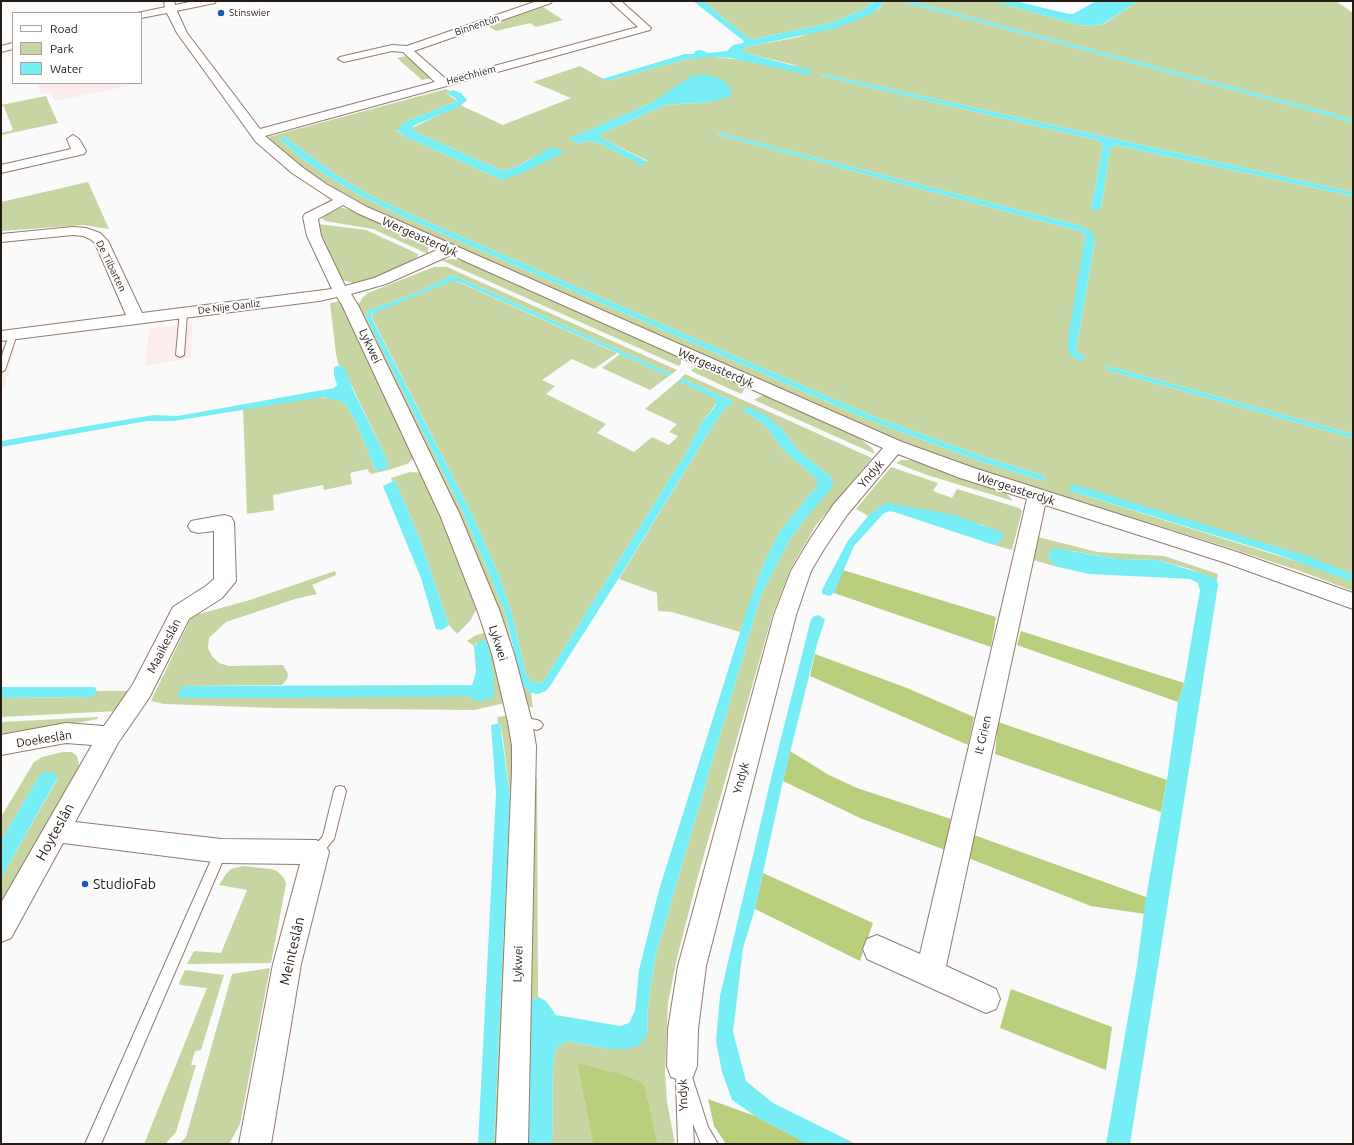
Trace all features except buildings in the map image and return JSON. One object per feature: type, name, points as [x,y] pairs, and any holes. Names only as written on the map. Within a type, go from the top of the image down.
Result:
[{"type":"street","points":[[142,15],[170,5],[211,1]]},
{"type":"street","name":"Binnentún","points":[[344,59],[392,48],[408,49],[547,1]]},
{"type":"street","name":"Heechhiem","points":[[257,134],[646,28],[615,1]]},
{"type":"street","name":"Wergeasterdyk","points":[[170,5],[182,33],[257,134],[297,170],[343,200],[382,220],[896,446],[1038,496],[1233,558],[1353,601]]},
{"type":"street","points":[[1,49],[12,46]]},
{"type":"street","points":[[408,49],[409,52],[444,83]]},
{"type":"street","points":[[1,169],[79,151],[74,138]]},
{"type":"street","name":"Lykwei","points":[[343,200],[310,218],[314,236],[336,283],[350,305],[450,515],[491,619],[529,723],[524,746],[512,1144]]},
{"type":"street","name":"De Tilbarten","points":[[1,238],[73,231],[86,232],[96,236],[101,241],[136,319]]},
{"type":"street","name":"De Nije Oanliz","points":[[7,335],[319,296],[380,281],[450,250]]},
{"type":"street","name":"Yndyk","points":[[682,1066],[683,1029],[692,966],[785,615],[801,571],[817,544],[840,510],[896,446]]},
{"type":"street","name":"It Grien","points":[[930,974],[1027,538],[1038,496]]},
{"type":"street","name":"Maaikeslân","points":[[110,736],[141,691],[180,613],[214,592],[225,581],[224,522],[198,526]]},
{"type":"street","name":"Doekeslân","points":[[1,745],[66,733],[110,736]]},
{"type":"street","name":"Hoyteslân","points":[[1,929],[110,736]]},
{"type":"street","points":[[56,831],[221,851],[316,852]]},
{"type":"street","name":"Meinteslân","points":[[255,1144],[287,964],[316,852]]},
{"type":"street","points":[[877,949],[986,999]]},
{"type":"lane","points":[[180,356],[183,313]]},
{"type":"lane","points":[[1,370],[7,335]]},
{"type":"lane","points":[[316,852],[328,839],[340,791]]},
{"type":"lane","points":[[93,1144],[221,851]]},
{"type":"lane","points":[[682,1066],[702,1131],[710,1144]]},
{"type":"lane","name":"Yndyk","points":[[682,1066],[686,1144]]},
{"type":"shaded area","points":[[36,84],[129,84],[129,86],[55,101],[50,93],[41,94]]},
{"type":"shaded area","points":[[192,323],[191,358],[145,366],[149,329]]},
{"type":"shaded area","points":[[16,345],[4,388],[1,389],[1,347]]},
{"type":"green space","points":[[703,1],[874,1],[862,10],[831,23],[753,39],[748,38]]},
{"type":"green space","points":[[886,1],[900,1],[1353,122],[1353,192],[824,74],[821,76],[1097,140],[1103,145],[1091,209],[1101,209],[1110,149],[1115,145],[1353,196],[1353,434],[1108,366],[1106,367],[1107,370],[1353,438],[1353,574],[1281,548],[1070,491],[1308,565],[1353,582],[1353,591],[1300,571],[1236,550],[976,469],[914,447],[854,422],[373,210],[312,175],[293,161],[268,137],[446,89],[450,91],[446,93],[457,101],[407,121],[396,130],[404,136],[502,180],[533,157],[518,166],[503,171],[414,131],[412,128],[460,105],[503,125],[571,98],[533,82],[580,66],[607,81],[687,59],[700,57],[714,57],[799,66],[750,54],[743,51],[743,49],[751,46],[799,37],[877,10]],"holes":[[[667,93],[712,102],[665,105],[599,135],[603,139],[648,161],[642,165],[597,142],[585,141],[580,144],[569,139],[651,103]],[[720,133],[1078,225],[1095,240],[1076,350],[1084,357],[1081,361],[1070,354],[1085,237],[1083,232],[718,135]],[[284,136],[332,172],[368,194],[410,214],[873,416],[982,456],[1045,476],[1043,481],[979,461],[869,420],[404,217],[363,197],[326,175],[301,158],[279,138]]]},
{"type":"green space","points":[[910,1],[992,1],[1079,25],[1093,26],[1104,24],[1138,1],[1336,1],[1353,13],[1353,119]]},
{"type":"green space","points":[[543,7],[563,20],[536,27],[530,23],[496,31],[488,26]]},
{"type":"green space","points":[[406,56],[431,78],[422,80],[397,58]]},
{"type":"green space","points":[[46,96],[58,123],[2,135],[1,133],[13,130],[4,106],[1,107],[1,105]]},
{"type":"green space","points":[[88,182],[109,229],[84,225],[1,231],[1,202]]},
{"type":"green space","points":[[338,207],[348,209],[428,246],[428,254],[373,229],[325,221],[322,218]]},
{"type":"green space","points":[[318,224],[366,230],[418,254],[418,256],[411,263],[363,282],[353,283],[343,280],[322,237]]},
{"type":"green space","points":[[452,259],[463,261],[675,356],[681,359],[681,364],[679,366],[441,260]]},
{"type":"green space","points":[[434,267],[447,267],[677,370],[672,374],[453,275],[416,293],[369,310],[365,315],[464,515],[491,578],[506,616],[515,661],[524,687],[531,693],[533,708],[528,706],[355,304],[360,303],[362,298],[368,293]]},
{"type":"green space","points":[[454,280],[617,353],[594,369],[572,359],[542,380],[555,386],[546,394],[606,424],[597,433],[634,452],[652,437],[669,445],[678,436],[669,432],[677,424],[645,409],[678,381],[710,395],[718,401],[701,424],[686,453],[543,682],[532,683],[526,674],[512,614],[499,575],[472,514],[371,316],[376,311]]},
{"type":"green space","points":[[341,301],[417,455],[407,464],[388,470],[371,474],[367,469],[350,473],[352,484],[324,490],[323,485],[273,495],[274,510],[247,514],[243,409],[312,397],[332,398],[344,402],[356,422],[375,469],[380,470],[387,460],[351,384],[341,365],[339,366],[336,354],[330,303]]},
{"type":"green space","points":[[620,354],[669,376],[650,390],[602,368]]},
{"type":"green space","points":[[702,367],[745,386],[743,392],[741,394],[691,371],[694,368]]},
{"type":"green space","points":[[685,374],[872,458],[816,525],[791,568],[772,616],[698,876],[677,958],[668,1003],[665,1072],[667,1102],[675,1144],[658,1144],[645,1087],[577,1063],[593,1144],[552,1144],[553,1064],[556,1048],[568,1041],[608,1049],[647,1035],[648,1005],[656,954],[761,595],[789,541],[833,481],[829,475],[800,452],[781,428],[743,411],[760,421],[768,429],[783,450],[817,479],[817,486],[780,531],[763,565],[740,632],[672,612],[658,611],[657,593],[619,579],[712,427],[726,407],[733,401],[681,378]]},
{"type":"green space","points":[[763,395],[857,436],[872,448],[875,454],[754,400]]},
{"type":"green space","points":[[901,460],[913,460],[1005,492],[1013,501],[927,475],[896,463]]},
{"type":"green space","points":[[891,467],[938,483],[933,491],[952,498],[957,489],[1019,508],[1022,511],[1012,550],[994,545],[1001,541],[984,525],[876,509],[868,516],[856,509]]},
{"type":"green space","points":[[410,472],[425,473],[479,605],[470,621],[457,634],[449,625],[421,542],[395,480],[392,481],[391,478]]},
{"type":"green space","points":[[1038,537],[1097,552],[1164,556],[1218,574],[1217,580],[1190,569],[1158,560],[1118,559],[1073,551],[1048,555],[1054,566],[1033,560]]},
{"type":"green space","points":[[843,570],[996,617],[991,647],[834,593]]},
{"type":"green space","points":[[335,571],[336,575],[312,585],[317,594],[295,599],[226,622],[209,638],[208,648],[212,656],[219,663],[229,666],[283,665],[288,674],[287,679],[282,685],[182,686],[467,696],[475,699],[477,642],[474,646],[467,641],[476,635],[488,632],[509,702],[474,710],[275,708],[164,704],[151,701],[192,616],[250,600]]},
{"type":"green space","points":[[1021,631],[1184,683],[1178,702],[1017,645]]},
{"type":"green space","points":[[815,654],[907,688],[974,717],[968,745],[810,676]]},
{"type":"green space","points":[[97,691],[131,691],[118,711],[1,717],[1,698],[91,697]]},
{"type":"green space","points":[[511,715],[517,746],[505,1144],[494,1144],[510,797],[503,738],[500,723],[498,723],[497,717]]},
{"type":"green space","points":[[98,717],[98,719],[1,737],[1,722]]},
{"type":"green space","points":[[998,722],[1167,780],[1161,812],[995,754]]},
{"type":"green space","points":[[790,751],[829,775],[857,788],[951,819],[945,850],[860,818],[783,781]]},
{"type":"green space","points":[[63,752],[72,752],[77,756],[79,765],[76,775],[1,905],[1,878],[57,780],[39,776],[1,841],[1,817],[34,762],[42,757]]},
{"type":"green space","points":[[537,778],[538,997],[529,1003],[518,1144],[532,779]]},
{"type":"green space","points":[[974,835],[1146,897],[1145,914],[1091,906],[968,858]]},
{"type":"green space","points":[[243,866],[277,871],[284,878],[286,884],[271,963],[187,964],[194,951],[221,953],[247,890],[219,885],[231,869]]},
{"type":"green space","points":[[763,873],[873,923],[860,961],[755,909]]},
{"type":"green space","points":[[270,968],[240,1124],[229,1144],[179,1144],[186,1137],[232,974]]},
{"type":"green space","points":[[185,970],[224,975],[201,1050],[195,1051],[191,1065],[196,1065],[176,1132],[165,1144],[144,1144],[207,988],[180,985],[179,983]]},
{"type":"green space","points":[[1011,989],[1112,1027],[1106,1070],[1000,1028]]},
{"type":"green space","points":[[577,1063],[623,1075],[641,1082],[645,1087],[658,1144],[593,1144]]},
{"type":"green space","points":[[708,1099],[755,1116],[808,1144],[726,1144],[714,1126]]},
{"type":"water","points":[[693,1],[703,1],[748,38],[753,39],[831,23],[862,10],[874,1],[886,1],[872,14],[837,28],[743,49],[743,51],[750,54],[813,71],[809,75],[731,58],[714,57],[687,59],[607,81],[602,79],[685,54],[694,54],[695,51],[700,50],[709,53],[727,51],[733,45],[743,43],[744,41]]},
{"type":"water","points":[[900,1],[910,1],[1353,119],[1353,122]]},
{"type":"water","points":[[992,1],[1015,1],[1073,14],[1096,1],[1138,1],[1103,24],[1093,26],[1079,25]]},
{"type":"water","points":[[705,74],[724,80],[732,91],[730,96],[712,102],[665,105],[599,135],[603,139],[648,162],[641,165],[597,142],[585,141],[580,144],[568,139],[651,103],[691,76]]},
{"type":"water","points":[[824,74],[1353,192],[1353,196],[1115,145],[1110,149],[1101,209],[1095,210],[1091,209],[1103,145],[1097,140],[821,76]]},
{"type":"water","points":[[453,90],[461,93],[467,100],[459,107],[415,125],[412,128],[414,131],[503,171],[518,166],[552,147],[565,152],[520,174],[502,180],[404,136],[396,129],[407,121],[457,101],[455,98],[446,93]]},
{"type":"water","points":[[720,133],[1078,225],[1092,231],[1095,240],[1076,350],[1084,357],[1084,360],[1081,361],[1070,354],[1067,344],[1085,237],[1083,232],[718,135]]},
{"type":"water","points":[[284,136],[332,172],[368,194],[410,214],[873,416],[982,456],[1045,476],[1043,481],[979,461],[869,420],[404,217],[363,197],[326,175],[301,158],[279,138]]},
{"type":"water","points":[[453,275],[672,374],[669,376],[457,281],[449,282],[372,314],[371,317],[472,514],[499,575],[512,614],[526,674],[532,683],[543,682],[686,453],[701,424],[716,405],[716,399],[678,381],[681,378],[733,401],[731,405],[726,407],[712,427],[552,683],[546,691],[538,694],[531,693],[524,687],[520,677],[506,616],[491,578],[464,515],[365,315],[369,310],[416,293]]},
{"type":"water","points":[[341,365],[347,373],[353,390],[387,460],[388,468],[380,471],[375,469],[356,422],[344,402],[323,397],[174,421],[147,421],[1,447],[1,441],[154,415],[178,416],[334,388],[337,385],[334,367]]},
{"type":"water","points":[[1108,366],[1353,434],[1353,438],[1107,370],[1106,367]]},
{"type":"water","points":[[746,406],[766,415],[781,428],[800,452],[829,475],[833,481],[832,488],[805,519],[789,541],[761,595],[656,954],[648,1005],[647,1035],[639,1045],[629,1049],[608,1049],[568,1041],[556,1048],[553,1064],[552,1144],[523,1144],[529,1003],[538,997],[546,1001],[556,1015],[620,1026],[629,1023],[635,1011],[639,970],[659,890],[746,613],[763,565],[780,531],[817,486],[817,479],[783,450],[768,429],[760,421],[743,411]]},
{"type":"water","points":[[395,480],[421,542],[449,625],[442,630],[436,629],[421,578],[383,486]]},
{"type":"water","points":[[1073,484],[1307,556],[1353,574],[1353,582],[1276,554],[1070,491],[1070,487]]},
{"type":"water","points":[[887,503],[955,515],[1004,533],[1001,541],[994,545],[891,511],[884,513],[854,546],[834,593],[830,596],[822,594],[822,590],[847,542],[868,516],[876,509]]},
{"type":"water","points":[[1054,548],[1118,559],[1158,560],[1213,577],[1217,580],[1218,585],[1130,1144],[1106,1144],[1137,966],[1146,897],[1167,780],[1178,702],[1184,683],[1200,590],[1198,583],[1190,579],[1089,574],[1054,566],[1048,555]]},
{"type":"water","points":[[819,615],[825,620],[817,644],[783,781],[755,909],[743,948],[733,1032],[746,1081],[773,1103],[856,1144],[808,1144],[755,1116],[732,1100],[722,1072],[716,1041],[720,996],[772,774],[811,619],[814,616]]},
{"type":"water","points":[[482,640],[486,641],[488,644],[494,679],[494,697],[479,702],[467,696],[181,698],[178,695],[182,686],[472,685],[476,672],[474,646]]},
{"type":"water","points":[[1,687],[95,687],[97,691],[92,697],[1,698]]},
{"type":"water","points":[[500,723],[510,797],[494,1144],[478,1144],[496,793],[491,725]]},
{"type":"water","points":[[46,771],[56,774],[57,779],[1,878],[1,841],[39,776]]},
{"type":"place","name":"Stinswier","points":[[221,13]]},
{"type":"place","name":"StudioFab","points":[[85,884]]}]
